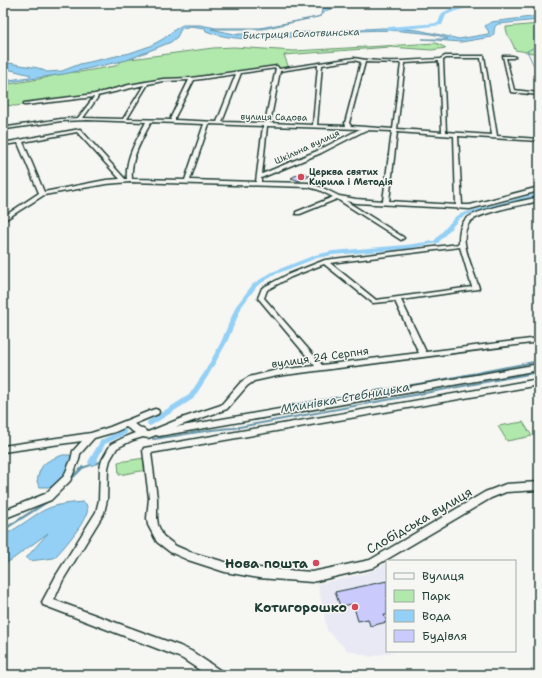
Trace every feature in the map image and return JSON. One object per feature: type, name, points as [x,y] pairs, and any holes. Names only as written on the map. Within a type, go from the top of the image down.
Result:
[{"type":"street","points":[[26,104],[95,95],[164,80],[192,79],[277,67],[278,70],[320,65],[351,59],[360,59],[363,61],[403,62],[441,60],[445,57],[483,57],[495,137]]},
{"type":"street","points":[[513,57],[504,57],[512,92],[539,94]]},
{"type":"street","points":[[441,60],[444,133]]},
{"type":"street","points":[[349,127],[347,123],[363,61]]},
{"type":"street","points":[[386,202],[403,62]]},
{"type":"street","points":[[315,126],[320,65]]},
{"type":"street","points":[[258,184],[266,125],[278,70]]},
{"type":"street","points":[[219,123],[239,72]]},
{"type":"street","points":[[173,122],[173,117],[192,79]]},
{"type":"street","points":[[124,120],[146,84]]},
{"type":"street","points":[[95,95],[96,97],[93,102],[78,122],[78,130],[124,181]]},
{"type":"street","name":"вулиця Садова","points":[[8,128],[61,120],[81,119],[394,129],[538,140]]},
{"type":"street","points":[[130,180],[128,172],[130,161],[149,121]]},
{"type":"street","points":[[188,182],[207,123]]},
{"type":"street","name":"Шкільна вулиця","points":[[259,177],[320,152],[366,128]]},
{"type":"street","points":[[3,144],[78,130]]},
{"type":"street","points":[[456,134],[459,207]]},
{"type":"street","points":[[538,140],[539,145]]},
{"type":"street","points":[[20,141],[42,194]]},
{"type":"street","points":[[3,218],[42,194],[70,188],[130,180],[308,185],[321,189],[337,197],[402,238]]},
{"type":"street","points":[[298,213],[337,197],[356,201],[459,207],[470,206],[539,189]]},
{"type":"street","points":[[325,262],[375,302],[476,288],[462,245],[461,238],[464,226],[470,219],[539,199]]},
{"type":"street","points":[[320,367],[261,298],[264,289],[289,276],[325,262],[462,245]]},
{"type":"street","points":[[397,299],[423,354]]},
{"type":"street","name":"вулиця 24 Серпня","points":[[217,675],[198,662],[176,650],[47,602],[63,572],[100,513],[103,500],[104,468],[106,460],[114,446],[130,438],[146,434],[224,407],[244,384],[252,379],[277,372],[539,340]]},
{"type":"street","points":[[127,424],[146,434],[539,367]]},
{"type":"street","name":"Слобідська вулиця","points":[[539,382],[147,450],[153,498],[153,525],[160,539],[172,549],[188,556],[225,567],[259,573],[312,577],[372,564],[488,495],[506,488],[539,486]]},
{"type":"street","points":[[3,449],[91,436],[127,424],[155,412]]},
{"type":"street","points":[[3,515],[48,497],[67,478],[75,460],[76,453],[91,436]]},
{"type":"shaded area","name":"Котигорошко","points":[[386,564],[386,652],[392,652],[371,657],[347,650],[327,630],[318,584],[367,573]]},
{"type":"green space","points":[[539,24],[539,54],[515,50],[507,33],[506,27]]},
{"type":"green space","points":[[436,43],[446,48],[432,50],[390,47],[284,55],[289,68],[278,70],[277,67],[269,67],[192,79],[151,82],[144,81],[95,95],[15,106],[3,105],[3,85],[71,72],[80,72],[115,66],[123,60],[213,48],[234,47],[294,51]]},
{"type":"green space","points":[[523,422],[532,436],[507,441],[498,426]]},
{"type":"green space","points":[[145,458],[146,470],[119,475],[118,462]]},
{"type":"water","points":[[337,4],[341,7],[327,10],[319,17],[322,9]]},
{"type":"water","points":[[539,16],[539,20],[498,24],[495,27],[492,37],[461,42],[423,39],[448,39],[430,34],[387,30],[245,39],[219,35],[206,31],[205,28],[190,26],[181,29],[177,37],[171,42],[127,60],[64,74],[3,83],[3,81],[29,77],[31,75],[3,68],[3,62],[38,68],[47,72],[62,71],[80,64],[130,53],[150,46],[183,25],[200,25],[216,28],[260,28],[308,19],[263,29],[211,29],[239,35],[238,34],[274,34],[383,28],[418,30],[459,39],[488,34],[489,32],[485,26],[491,22]]},
{"type":"water","points":[[63,455],[70,455],[74,462],[58,485],[40,487],[37,482],[42,467],[48,461]]},
{"type":"water","points":[[83,502],[86,504],[87,510],[85,518],[72,537],[54,558],[29,561],[26,558],[48,533],[10,561],[3,564],[3,535],[49,508]]},
{"type":"building","name":"Церква святих Кирила і Методія","points":[[302,172],[310,176],[299,181],[291,178]]},
{"type":"building","points":[[386,581],[386,615],[384,615],[386,622],[370,626],[368,619],[358,621],[353,604],[340,606],[335,592]]},
{"type":"waterway","name":"Бистриця Солотвинська","points":[[389,29],[440,24],[444,14],[454,9],[478,4],[504,2],[539,7]]},
{"type":"waterway","points":[[539,45],[527,51],[539,76]]},
{"type":"waterway","points":[[150,423],[191,397],[224,342],[239,306],[255,285],[274,273],[315,257],[333,253],[406,247],[436,242],[458,217],[539,194]]},
{"type":"waterway","points":[[292,405],[430,382],[539,361]]},
{"type":"waterway","name":"Млинівка-Стебницька","points":[[153,439],[234,428],[539,372]]},
{"type":"waterway","points":[[92,462],[103,442],[124,432]]},
{"type":"waterway","name":"Млинівка-Стебницька","points":[[82,468],[100,462]]},
{"type":"waterway","name":"Млинівка-Стебницька","points":[[69,481],[82,468]]},
{"type":"waterway","name":"Млинівка-Стебницька","points":[[3,530],[50,500]]},
{"type":"place","name":"Церква святих Кирила і Методія","points":[[301,177]]},
{"type":"place","name":"Нова пошта","points":[[316,563]]},
{"type":"place","name":"Котигорошко","points":[[355,607]]}]
